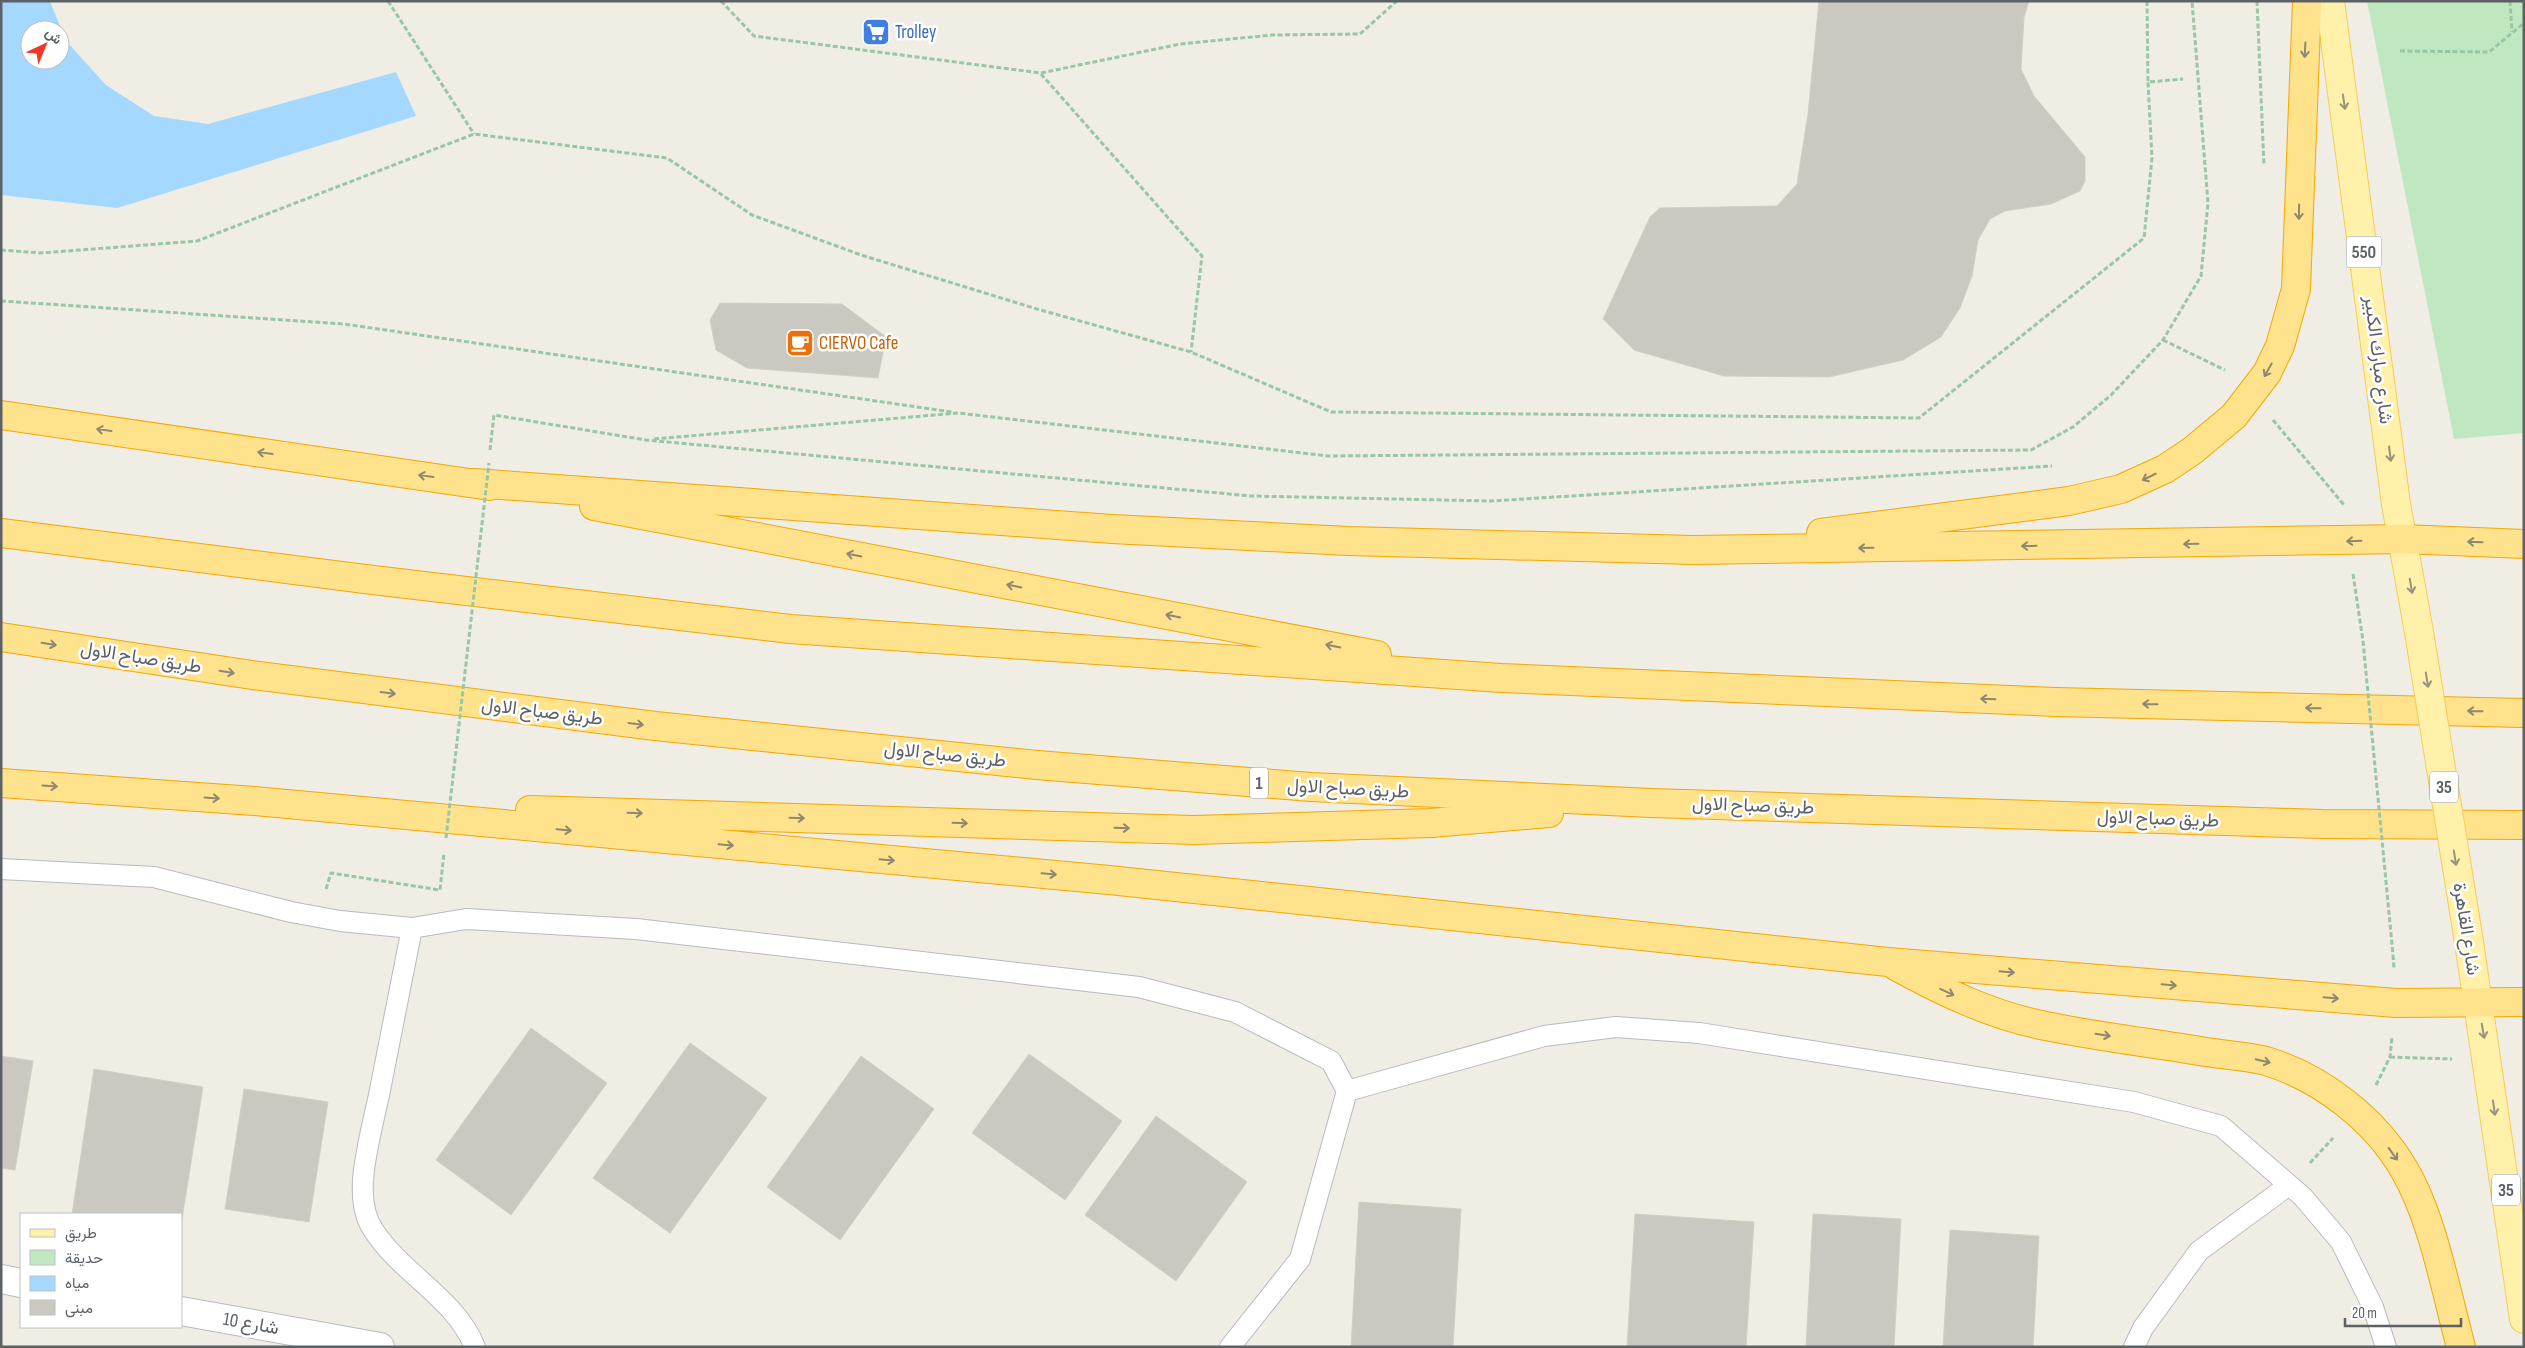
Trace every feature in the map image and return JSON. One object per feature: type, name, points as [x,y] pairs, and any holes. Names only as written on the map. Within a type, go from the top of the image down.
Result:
[{"type":"highway","points":[[1693,550],[2069,501],[2121,489],[2165,469],[2223,427],[2252,395],[2267,373],[2280,346],[2296,289],[2307,1]]},
{"type":"highway","points":[[1,415],[481,473],[1112,529],[1348,541],[1693,550],[2403,540],[2524,544]]},
{"type":"highway","points":[[481,473],[1501,678]]},
{"type":"highway","points":[[1,533],[374,580],[790,629],[1501,678],[2055,702],[2524,712]]},
{"type":"highway","name":"طريق صباح الاول","points":[[1,637],[252,675],[665,727],[1037,765],[1311,788],[1651,803],[2322,824],[2524,825]]},
{"type":"highway","points":[[1,783],[254,802],[1109,880],[1888,962],[2396,1003],[2524,1002]]},
{"type":"highway","points":[[254,802],[1194,830],[1432,823],[1651,803]]},
{"type":"highway","points":[[1888,962],[1965,1000],[2045,1026],[2265,1061],[2314,1082],[2357,1113],[2383,1140],[2405,1170],[2422,1203],[2461,1347]]},
{"type":"main road","name":"شارع مبارك الكبير","points":[[2330,1],[2403,540]]},
{"type":"main road","name":"شارع القاهرة","points":[[2403,540],[2488,1060],[2524,1319]]},
{"type":"street","points":[[1,1279],[20,1283]]},
{"type":"street","name":"شارع 10","points":[[182,1311],[380,1347]]},
{"type":"lane","points":[[1,869],[154,878],[291,912],[340,921],[412,928],[466,919],[636,929],[1138,987],[1235,1012],[1331,1061],[1347,1091],[1300,1260],[1230,1347]]},
{"type":"lane","points":[[412,928],[366,1158],[363,1197],[365,1213],[372,1229],[384,1245],[450,1309],[468,1333],[475,1347]]},
{"type":"lane","points":[[1347,1091],[1544,1036],[1616,1027],[1698,1034],[2134,1102],[2221,1126],[2303,1197],[2341,1242],[2374,1307],[2386,1347]]},
{"type":"lane","points":[[2134,1347],[2143,1328],[2199,1252],[2289,1185]]},
{"type":"path","points":[[388,1],[474,134]]},
{"type":"path","points":[[721,1],[754,36],[1041,73],[1180,44],[1272,35],[1360,34],[1397,1]]},
{"type":"path","points":[[1,250],[41,253],[197,241],[474,134],[666,158],[752,215],[861,255],[1037,309],[1191,352],[1331,412],[1919,418],[2144,238],[2152,158],[2148,82],[2147,1]]},
{"type":"path","points":[[1,301],[344,324],[958,413],[1328,456],[2031,450],[2073,427],[2112,395],[2163,340],[2201,276],[2208,203],[2192,1]]},
{"type":"path","points":[[2257,1],[2264,167]]},
{"type":"path","points":[[2510,1],[2512,32]]},
{"type":"path","points":[[2400,51],[2489,52],[2524,23]]},
{"type":"path","points":[[1041,73],[1202,256],[1191,352]]},
{"type":"path","points":[[2148,82],[2183,79]]},
{"type":"path","points":[[2163,340],[2228,371],[2222,378]]},
{"type":"path","points":[[2252,395],[2350,513],[2348,542],[2363,641],[2393,955]]},
{"type":"path","points":[[646,440],[958,413]]},
{"type":"path","points":[[440,890],[481,473],[494,415],[646,440],[1251,496],[1491,501],[2055,466]]},
{"type":"path","points":[[2289,1185],[2357,1113],[2379,1081],[2390,1057],[2396,1003]]},
{"type":"path","points":[[2390,1057],[2488,1060]]},
{"type":"green space","points":[[2367,1],[2524,1],[2524,433],[2454,439]]},
{"type":"water","points":[[1,1],[50,1],[58,20],[20,20],[20,70],[70,70],[70,45],[106,85],[154,116],[208,124],[396,72],[416,116],[117,208],[1,195]]},
{"type":"building","points":[[1819,1],[2029,1],[2024,17],[2021,69],[2034,96],[2085,157],[2085,181],[2080,191],[2051,204],[2005,211],[1990,219],[1978,240],[1972,276],[1960,308],[1941,337],[1903,360],[1829,377],[1724,376],[1634,350],[1603,319],[1650,217],[1660,208],[1777,206],[1797,184],[1808,114]]},
{"type":"building","name":"CIERVO Cafe","points":[[720,303],[842,304],[886,337],[878,378],[747,368],[716,350],[710,320]]},
{"type":"building","points":[[531,1028],[607,1083],[511,1215],[436,1160]]},
{"type":"building","points":[[690,1043],[767,1098],[670,1233],[593,1178]]},
{"type":"building","points":[[1029,1054],[1122,1121],[1065,1200],[972,1133]]},
{"type":"building","points":[[1,1056],[33,1061],[15,1170],[1,1168]]},
{"type":"building","points":[[861,1056],[934,1109],[840,1240],[767,1187]]},
{"type":"building","points":[[94,1069],[203,1087],[182,1219],[182,1213],[72,1213]]},
{"type":"building","points":[[244,1089],[328,1102],[309,1222],[225,1209]]},
{"type":"building","points":[[1156,1116],[1247,1182],[1176,1281],[1085,1215]]},
{"type":"building","points":[[1359,1202],[1461,1209],[1453,1347],[1351,1347]]},
{"type":"building","points":[[1635,1214],[1754,1222],[1746,1347],[1627,1347]]},
{"type":"building","points":[[1813,1214],[1901,1219],[1894,1347],[1806,1347]]},
{"type":"building","points":[[1950,1230],[2039,1236],[2033,1347],[1943,1347]]},
{"type":"place","name":"Trolley","points":[[876,32]]},
{"type":"place","name":"CIERVO Cafe","points":[[800,343]]}]
